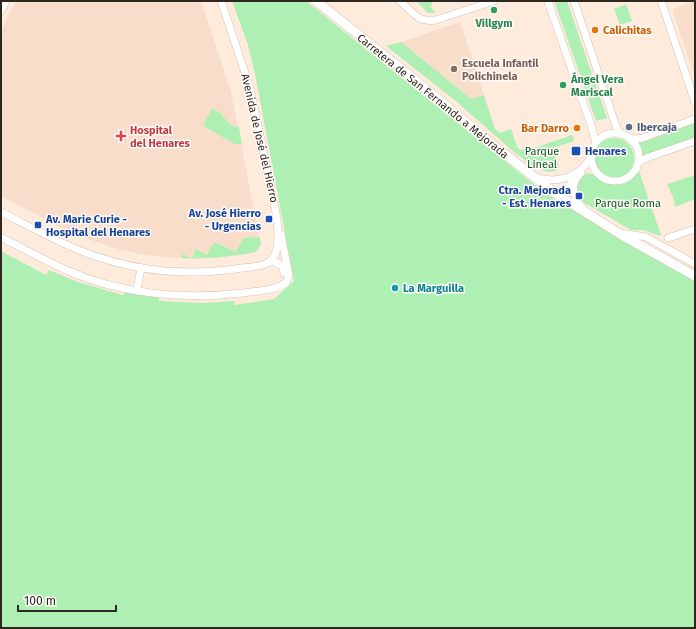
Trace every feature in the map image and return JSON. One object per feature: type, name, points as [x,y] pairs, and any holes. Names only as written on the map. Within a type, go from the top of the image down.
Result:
[{"type":"street","points":[[1,11],[6,1]]},
{"type":"street","name":"Avenida de José del Hierro","points":[[221,1],[250,88],[289,275],[288,280],[282,285]]},
{"type":"street","name":"Carretera de San Fernando a Mejorada","points":[[316,1],[555,193],[616,231],[695,276]]},
{"type":"street","points":[[400,1],[415,16],[423,20],[436,20],[494,1]]},
{"type":"street","points":[[548,1],[596,143]]},
{"type":"street","points":[[574,1],[620,134]]},
{"type":"street","points":[[661,1],[695,102]]},
{"type":"street","points":[[628,138],[643,138],[695,119]]},
{"type":"street","points":[[620,134],[628,138],[638,150],[638,162],[632,174],[624,179],[619,181],[604,179],[594,169],[591,157],[592,150],[601,138],[607,135],[620,134]]},
{"type":"street","points":[[638,162],[695,141]]},
{"type":"street","points":[[555,193],[559,185],[575,175],[591,157]]},
{"type":"street","points":[[534,177],[556,181],[586,170],[594,169]]},
{"type":"street","points":[[575,175],[573,189],[576,197],[580,205],[592,216]]},
{"type":"street","points":[[1,212],[73,247],[116,263],[141,268],[193,272],[228,270],[275,262],[283,266],[285,279],[282,285],[226,295],[192,296],[156,293],[89,279],[66,270],[1,237]]},
{"type":"street","points":[[269,262],[274,256],[276,250],[278,228]]},
{"type":"street","points":[[668,238],[695,229]]},
{"type":"street","points":[[616,231],[646,237],[695,264]]},
{"type":"street","points":[[137,290],[141,268]]},
{"type":"shaded area","name":"Hospital del Henares","points":[[16,1],[201,1],[231,92],[261,245],[256,252],[201,259],[163,257],[121,250],[88,239],[58,226],[1,196],[1,31]]},
{"type":"shaded area","points":[[695,1],[695,77],[672,9]]},
{"type":"shaded area","name":"Escuela Infantil Polichinela","points":[[460,22],[484,95],[471,99],[401,42]]},
{"type":"green space","points":[[232,1],[306,1],[546,194],[695,281],[695,628],[1,628],[1,251],[46,275],[49,270],[78,282],[123,295],[124,291],[158,297],[160,301],[202,303],[234,301],[235,305],[274,299],[294,281],[256,79],[248,45]]},
{"type":"green space","points":[[416,1],[432,1],[432,5],[430,6],[436,13],[428,13]]},
{"type":"green space","points":[[567,1],[607,118],[596,121],[555,3]]},
{"type":"green space","points":[[626,4],[632,21],[620,25],[614,9]]},
{"type":"green space","name":"Parque Lineal","points":[[401,42],[471,99],[484,95],[495,129],[500,133],[511,129],[517,147],[520,150],[537,147],[572,135],[574,141],[553,148],[559,167],[555,171],[547,172],[533,166],[514,152],[457,102],[386,46]]},
{"type":"green space","points":[[212,108],[220,113],[230,124],[239,127],[242,144],[235,144],[203,126]]},
{"type":"green space","points":[[695,122],[695,138],[643,156],[641,155],[637,142]]},
{"type":"green space","points":[[614,138],[628,144],[634,158],[628,172],[614,178],[600,172],[594,158],[600,144]]},
{"type":"green space","name":"Parque Roma","points":[[639,171],[661,235],[660,236],[643,230],[631,230],[583,202],[577,193],[576,183],[581,176],[585,174],[589,173],[595,175],[614,184],[622,184],[630,180]]},
{"type":"green space","points":[[695,175],[695,199],[675,207],[674,200],[667,184]]},
{"type":"green space","points":[[260,237],[261,245],[256,252],[218,257],[192,258],[196,249],[207,255],[214,242],[236,252],[243,238]]},
{"type":"green space","points":[[183,254],[192,258],[181,258]]},
{"type":"place","name":"Villgym","points":[[494,10]]},
{"type":"place","name":"Calichitas","points":[[595,30]]},
{"type":"place","name":"Escuela Infantil Polichinela","points":[[454,69]]},
{"type":"place","name":"Ángel Vera Mariscal","points":[[563,85]]},
{"type":"place","name":"Ibercaja","points":[[629,127]]},
{"type":"place","name":"Bar Darro","points":[[577,128]]},
{"type":"place","name":"Hospital del Henares","points":[[121,136]]},
{"type":"place","name":"Henares","points":[[576,151]]},
{"type":"place","name":"Ctra. Mejorada - Est. Henares","points":[[579,196]]},
{"type":"place","name":"Av. José Hierro - Urgencias","points":[[269,219]]},
{"type":"place","name":"Av. Marie Curie - Hospital del Henares","points":[[38,225]]},
{"type":"place","name":"La Marguilla","points":[[395,288]]}]
